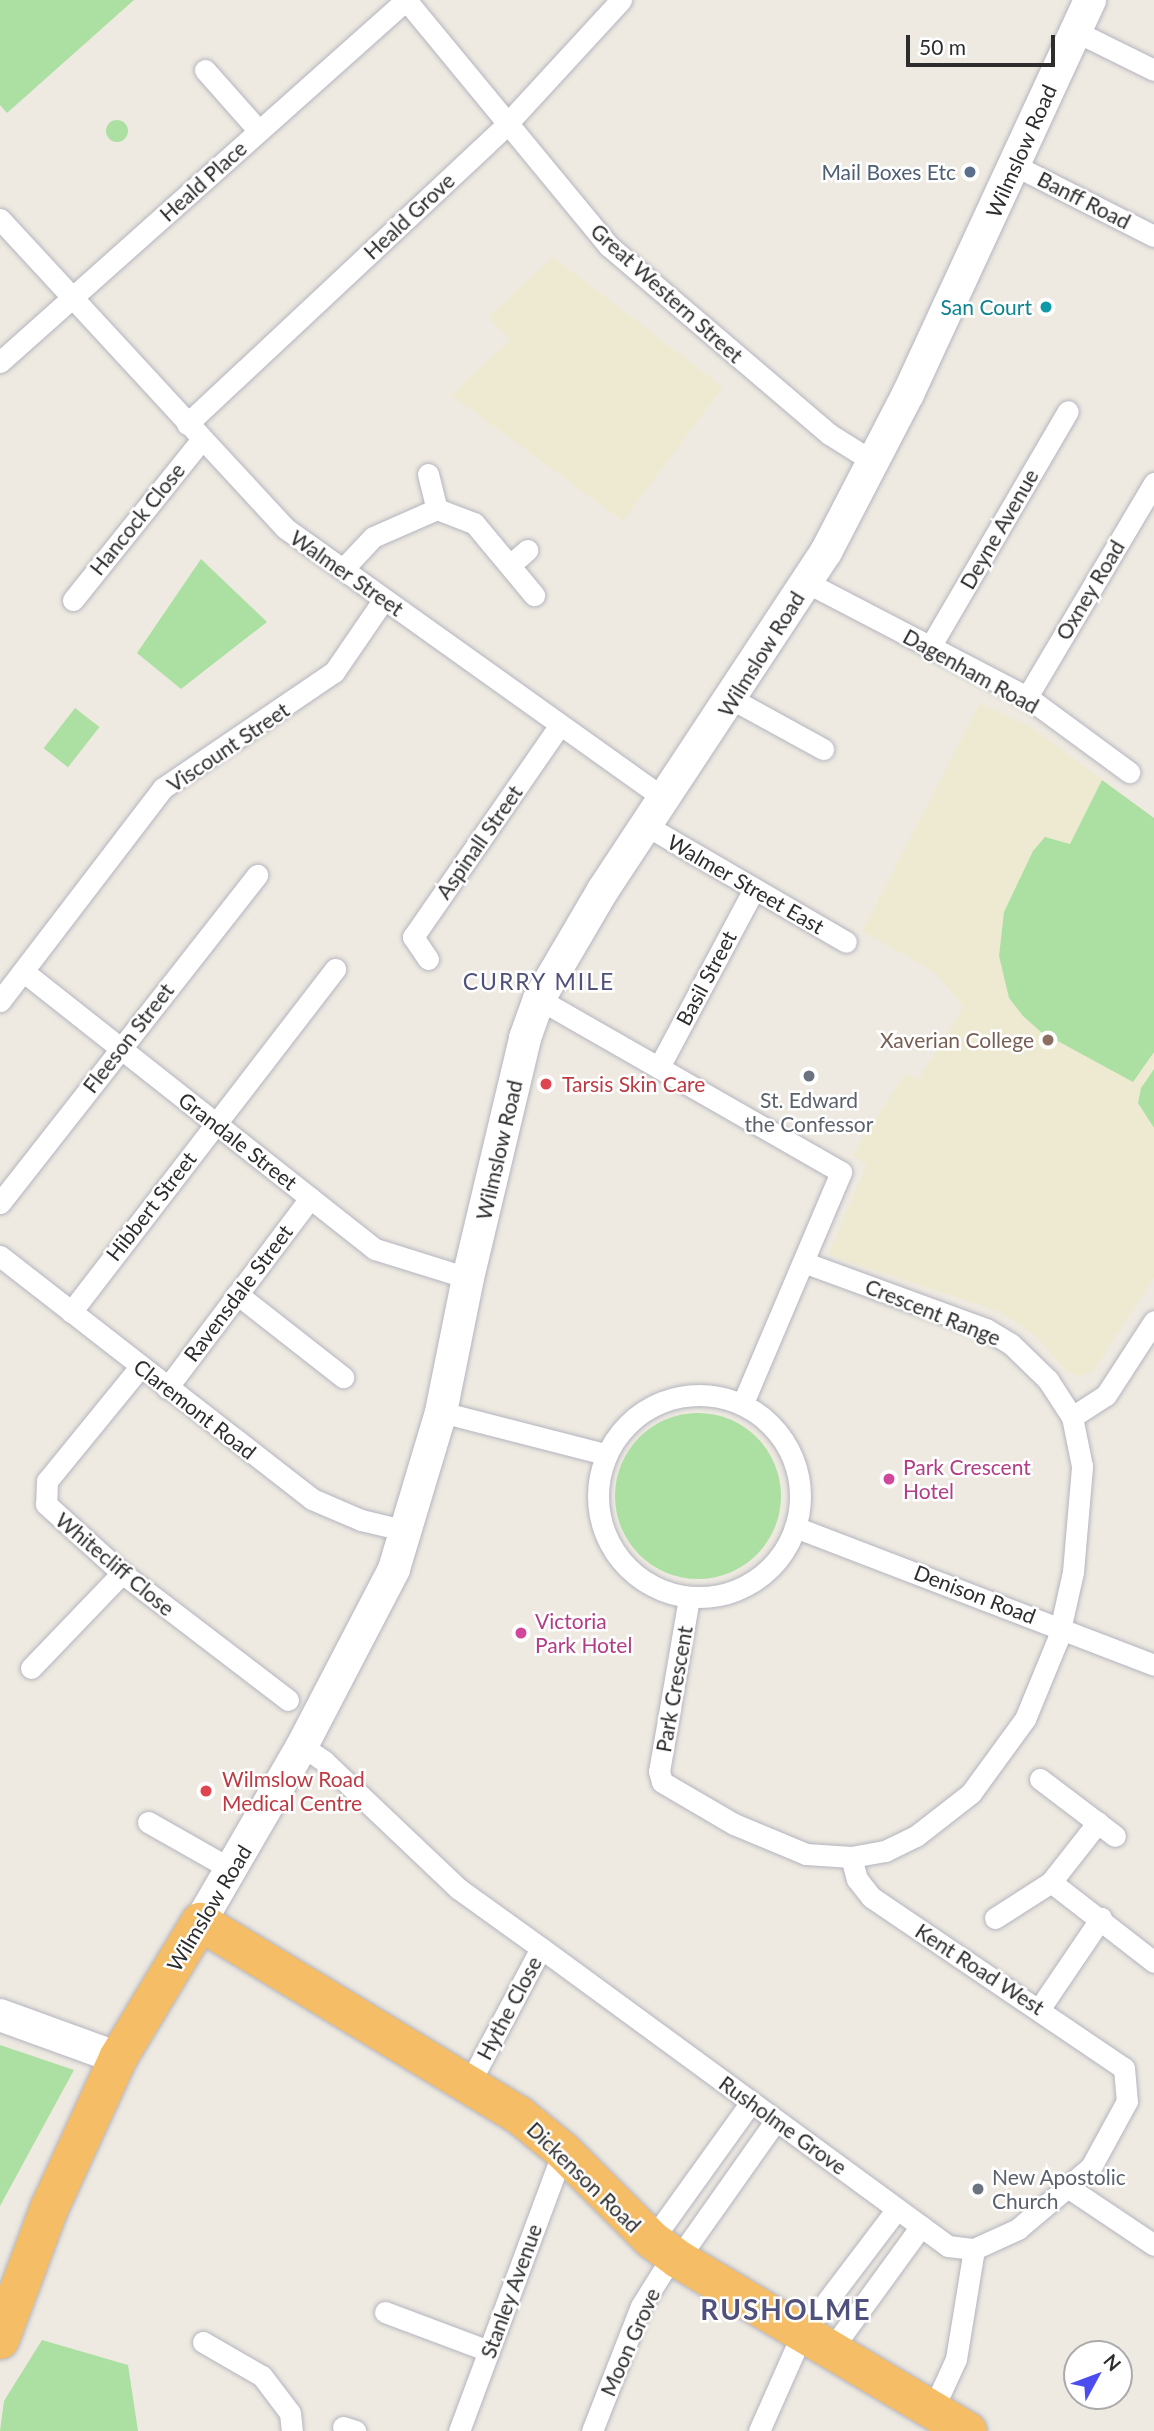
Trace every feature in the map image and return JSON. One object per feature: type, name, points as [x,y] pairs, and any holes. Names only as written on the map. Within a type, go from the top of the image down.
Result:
[{"type":"highway","name":"Wilmslow Road","points":[[0,2340],[49,2209],[118,2058],[200,1922]]},
{"type":"highway","name":"Dickenson Road","points":[[200,1922],[469,2084],[563,2151],[667,2252],[816,2342],[934,2407],[968,2431]]},
{"type":"main road","name":"Wilmslow Road","points":[[200,1922],[302,1746],[381,1601],[407,1531],[441,1412],[468,1278],[525,1038],[539,999],[564,951],[732,699],[806,582],[874,462],[1090,0]]},
{"type":"main road","points":[[0,2015],[118,2058]]},
{"type":"street","name":"Great Western Street","points":[[406,0],[506,125],[609,246],[823,429],[874,462]]},
{"type":"street","name":"Heald Place","points":[[0,362],[406,0]]},
{"type":"street","name":"Heald Grove","points":[[194,431],[506,125],[621,0]]},
{"type":"street","points":[[1075,31],[1154,70]]},
{"type":"street","points":[[205,70],[259,131]]},
{"type":"street","name":"Banff Road","points":[[1014,165],[1154,236]]},
{"type":"street","name":"Walmer Street","points":[[0,219],[285,528],[665,799]]},
{"type":"street","name":"Deyne Avenue","points":[[930,647],[1068,411]]},
{"type":"street","name":"Hancock Close","points":[[73,600],[194,431]]},
{"type":"street","points":[[428,474],[437,509]]},
{"type":"street","name":"Oxney Road","points":[[1027,697],[1154,483]]},
{"type":"street","points":[[342,569],[373,537],[437,509],[456,512],[474,523],[534,595]]},
{"type":"street","points":[[510,565],[527,550]]},
{"type":"street","name":"Dagenham Road","points":[[806,582],[1027,697],[1129,772]]},
{"type":"street","name":"Viscount Street","points":[[0,1001],[163,788],[334,672],[384,599]]},
{"type":"street","points":[[732,699],[823,749]]},
{"type":"street","name":"Aspinall Street","points":[[428,959],[413,937],[560,725]]},
{"type":"street","name":"Walmer Street East","points":[[647,825],[846,942]]},
{"type":"street","name":"Fleeson Street","points":[[0,1203],[257,875]]},
{"type":"street","name":"Basil Street","points":[[659,1066],[754,889]]},
{"type":"street","name":"Hibbert Street","points":[[71,1312],[335,969]]},
{"type":"street","name":"Grandale Street","points":[[24,972],[375,1249],[468,1278]]},
{"type":"street","points":[[441,1412],[605,1454],[631,1423],[654,1405],[682,1396],[743,1403],[841,1178],[838,1167],[539,999]]},
{"type":"street","name":"Ravensdale Street","points":[[167,1388],[310,1198]]},
{"type":"street","name":"Claremont Road","points":[[0,1256],[312,1499],[361,1520],[407,1531]]},
{"type":"street","name":"Crescent Range","points":[[803,1262],[986,1329],[1012,1344],[1048,1380],[1072,1418]]},
{"type":"street","points":[[237,1294],[343,1377]]},
{"type":"street","points":[[851,1857],[901,1845],[971,1793],[1025,1719],[1060,1627],[1081,1516],[1082,1466],[1072,1418],[1106,1395],[1152,1327]]},
{"type":"street","name":"Whitecliff Close","points":[[141,1367],[47,1481],[45,1492],[53,1515],[122,1573],[288,1700]]},
{"type":"street","name":"Park Crescent","points":[[605,1454],[599,1503],[611,1547],[640,1579],[660,1591],[690,1598],[713,1597],[755,1580],[775,1563],[795,1527],[800,1502],[792,1451],[763,1415],[743,1403]]},
{"type":"street","name":"Denison Road","points":[[795,1527],[1154,1665]]},
{"type":"street","points":[[31,1668],[122,1573]]},
{"type":"street","name":"Park Crescent","points":[[690,1598],[659,1772],[662,1782],[768,1840],[806,1854],[851,1857]]},
{"type":"street","name":"Hythe Close","points":[[302,1746],[321,1758],[459,1889],[541,1948],[469,2084]]},
{"type":"street","points":[[1040,1779],[1115,1836]]},
{"type":"street","points":[[148,1822],[231,1869]]},
{"type":"street","points":[[996,1918],[1051,1882],[1098,1822]]},
{"type":"street","name":"Kent Road West","points":[[851,1857],[857,1879],[871,1897],[1041,2008],[1124,2068],[1128,2101],[1091,2167],[1069,2188]]},
{"type":"street","points":[[1051,1882],[1101,1918],[1154,1962]]},
{"type":"street","points":[[1041,2008],[1101,1918]]},
{"type":"street","name":"Rusholme Grove","points":[[541,1948],[948,2246],[974,2249]]},
{"type":"street","points":[[667,2252],[751,2102]]},
{"type":"street","points":[[667,2252],[776,2120]]},
{"type":"street","name":"Stanley Avenue","points":[[458,2431],[563,2151]]},
{"type":"street","points":[[934,2407],[956,2359],[974,2249],[1018,2229],[1069,2188],[1154,2245]]},
{"type":"street","points":[[759,2431],[897,2209]]},
{"type":"street","points":[[816,2342],[921,2226]]},
{"type":"street","name":"Moon Grove","points":[[592,2431],[641,2306],[667,2252]]},
{"type":"street","points":[[385,2312],[488,2351]]},
{"type":"street","points":[[203,2343],[262,2376],[290,2413],[292,2431]]},
{"type":"shaded area","points":[[553,257],[723,387],[623,521],[451,395],[510,340],[488,317]]},
{"type":"shaded area","name":"Xaverian College","points":[[980,703],[1031,727],[1154,818],[1154,1278],[1093,1371],[1080,1376],[1068,1372],[1033,1334],[998,1311],[828,1255],[867,1164],[852,1155],[906,1073],[918,1080],[963,1007],[936,973],[862,931]]},
{"type":"green space","points":[[0,0],[134,0],[7,113],[0,105]]},
{"type":"green space","points":[[113,120],[121,120],[128,127],[128,135],[121,142],[113,142],[106,135],[106,127]]},
{"type":"green space","points":[[201,559],[267,622],[181,689],[137,653]]},
{"type":"green space","points":[[75,708],[99,727],[68,767],[44,748]]},
{"type":"green space","points":[[1102,780],[1154,818],[1154,1052],[1133,1082],[1041,1032],[1023,1016],[1009,998],[999,956],[1004,912],[1033,851],[1045,837],[1070,844]]},
{"type":"green space","points":[[1154,1069],[1154,1128],[1138,1103],[1141,1088]]},
{"type":"green space","points":[[698,1413],[730,1419],[757,1437],[775,1464],[781,1496],[775,1528],[757,1555],[730,1573],[698,1579],[666,1573],[639,1555],[621,1528],[615,1496],[621,1464],[639,1437],[666,1419]]},
{"type":"green space","points":[[0,2045],[74,2070],[0,2206]]},
{"type":"green space","points":[[42,2340],[128,2365],[138,2431],[0,2431],[4,2401]]},
{"type":"place","name":"Mail Boxes Etc","points":[[970,172]]},
{"type":"place","name":"San Court","points":[[1046,307]]},
{"type":"place","name":"Xaverian College","points":[[1048,1040]]},
{"type":"place","name":"St. Edward the Confessor","points":[[809,1076]]},
{"type":"place","name":"Tarsis Skin Care","points":[[546,1084]]},
{"type":"place","name":"Park Crescent Hotel","points":[[889,1479]]},
{"type":"place","name":"Victoria Park Hotel","points":[[521,1633]]},
{"type":"place","name":"Wilmslow Road Medical Centre","points":[[206,1791]]},
{"type":"place","name":"New Apostolic Church","points":[[978,2189]]},
{"type":"district","name":"CURRY MILE","points":[[539,981]]},
{"type":"district","name":"RUSHOLME","points":[[786,2309]]}]
